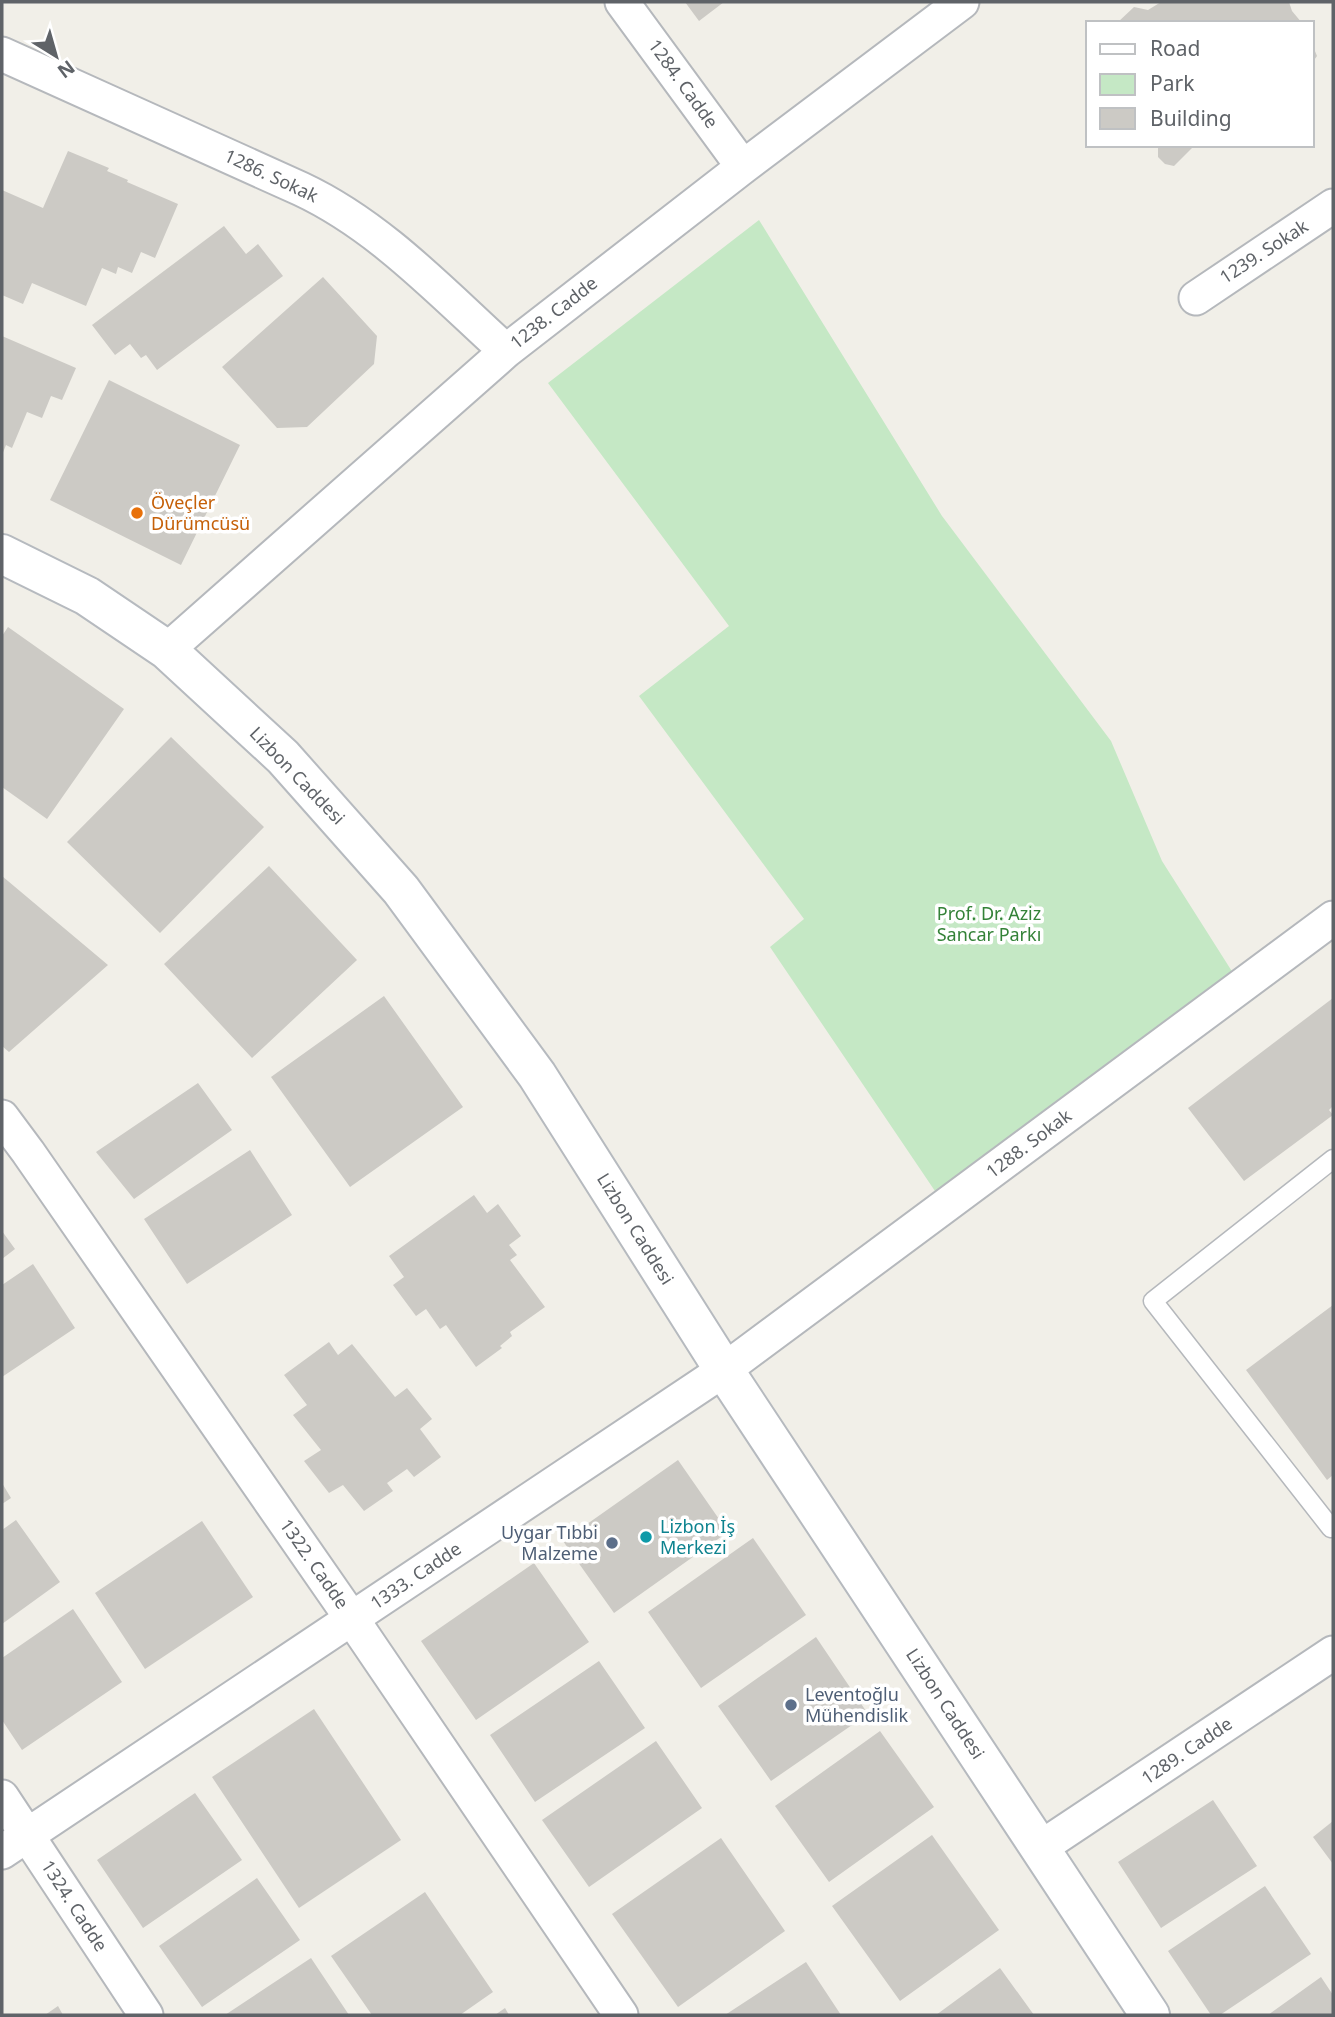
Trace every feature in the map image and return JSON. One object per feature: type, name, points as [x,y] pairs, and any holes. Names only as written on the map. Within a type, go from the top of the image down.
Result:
[{"type":"main road","name":"Lizbon Caddesi","points":[[2,554],[87,596],[167,650],[283,757],[401,890],[537,1075],[724,1370],[1150,2015]]},
{"type":"street","name":"1284. Cadde","points":[[622,2],[743,167]]},
{"type":"street","name":"1238. Cadde","points":[[167,650],[506,351],[962,2]]},
{"type":"street","name":"1286. Sokak","points":[[2,54],[338,208],[375,233],[506,351]]},
{"type":"street","name":"1239. Sokak","points":[[1196,298],[1333,206]]},
{"type":"street","name":"1288. Sokak","points":[[724,1370],[1333,918]]},
{"type":"street","name":"1322. Cadde","points":[[2,1117],[352,1619],[621,2015]]},
{"type":"street","name":"1333. Cadde","points":[[15,1843],[724,1370]]},
{"type":"street","name":"1289. Cadde","points":[[1040,1848],[1333,1653]]},
{"type":"street","name":"1324. Cadde","points":[[2,1797],[15,1843],[146,2015]]},
{"type":"lane","points":[[1333,1159],[1153,1301],[1331,1528],[1333,1527]]},
{"type":"green space","name":"Prof. Dr. Aziz Sancar Parkı","points":[[759,220],[942,516],[1111,741],[1162,861],[1233,973],[937,1194],[770,947],[804,919],[639,696],[729,626],[548,383]]},
{"type":"building","points":[[685,2],[724,2],[699,21]]},
{"type":"building","points":[[1161,2],[1289,2],[1300,21],[1119,21],[1134,7],[1148,10]]},
{"type":"building","points":[[1158,147],[1193,147],[1174,166],[1165,164],[1158,157]]},
{"type":"building","points":[[68,151],[109,168],[107,171],[128,180],[127,182],[178,204],[155,258],[141,252],[132,273],[118,267],[116,274],[102,268],[86,306],[32,283],[23,304],[2,295],[2,190],[43,208]]},
{"type":"building","points":[[224,226],[246,254],[258,244],[283,276],[157,370],[146,355],[141,358],[130,344],[115,355],[92,325]]},
{"type":"building","points":[[323,277],[377,336],[374,364],[307,427],[277,428],[222,367]]},
{"type":"building","points":[[2,336],[76,368],[62,400],[51,396],[42,418],[27,412],[12,448],[6,445],[2,455]]},
{"type":"building","points":[[109,380],[240,445],[181,565],[50,500]]},
{"type":"building","points":[[8,627],[124,709],[47,819],[2,787],[2,636]]},
{"type":"building","points":[[171,737],[264,827],[160,933],[67,842]]},
{"type":"building","points":[[269,866],[357,960],[252,1058],[164,964]]},
{"type":"building","points":[[2,876],[108,965],[9,1052],[2,1046]]},
{"type":"building","points":[[384,996],[463,1107],[350,1187],[271,1077]]},
{"type":"building","points":[[1333,998],[1333,1106],[1329,1110],[1333,1115],[1244,1181],[1188,1108]]},
{"type":"building","points":[[198,1083],[232,1130],[134,1199],[96,1152]]},
{"type":"building","points":[[250,1150],[292,1215],[187,1284],[144,1219]]},
{"type":"building","points":[[474,1195],[487,1213],[498,1204],[521,1236],[509,1245],[517,1255],[510,1260],[545,1307],[510,1332],[512,1336],[500,1346],[502,1348],[476,1367],[446,1325],[440,1329],[426,1309],[416,1316],[393,1285],[404,1277],[389,1256]]},
{"type":"building","points":[[2,1231],[15,1249],[2,1259]]},
{"type":"building","points":[[33,1264],[75,1328],[2,1377],[2,1285]]},
{"type":"building","points":[[1333,1305],[1333,1475],[1327,1480],[1246,1370]]},
{"type":"building","points":[[329,1342],[338,1355],[352,1344],[395,1397],[407,1388],[432,1419],[420,1429],[441,1457],[414,1477],[407,1469],[387,1483],[393,1491],[364,1511],[343,1485],[329,1493],[304,1461],[321,1450],[293,1415],[307,1405],[284,1375]]},
{"type":"building","name":"Lizbon İş Merkezi","points":[[678,1460],[728,1532],[614,1613],[563,1541]]},
{"type":"building","points":[[2,1483],[11,1498],[2,1504]]},
{"type":"building","points":[[16,1520],[60,1582],[2,1624],[2,1530]]},
{"type":"building","points":[[202,1521],[253,1597],[145,1669],[95,1593]]},
{"type":"building","points":[[753,1538],[806,1615],[701,1688],[648,1612]]},
{"type":"building","points":[[534,1563],[589,1642],[476,1720],[421,1641]]},
{"type":"building","points":[[73,1609],[122,1682],[22,1750],[2,1720],[2,1658]]},
{"type":"building","points":[[816,1637],[868,1714],[771,1781],[718,1706]]},
{"type":"building","points":[[599,1661],[645,1728],[535,1802],[490,1735]]},
{"type":"building","points":[[314,1709],[401,1840],[299,1908],[212,1777]]},
{"type":"building","points":[[880,1731],[934,1807],[829,1882],[775,1806]]},
{"type":"building","points":[[656,1741],[702,1808],[589,1887],[542,1820]]},
{"type":"building","points":[[195,1793],[242,1860],[143,1928],[97,1860]]},
{"type":"building","points":[[1213,1800],[1257,1866],[1161,1928],[1118,1862]]},
{"type":"building","points":[[1333,1821],[1333,1864],[1313,1837]]},
{"type":"building","points":[[932,1835],[999,1930],[900,2001],[832,1906]]},
{"type":"building","points":[[721,1838],[785,1931],[678,2007],[612,1914]]},
{"type":"building","points":[[257,1878],[300,1940],[202,2007],[159,1946]]},
{"type":"building","points":[[1265,1886],[1311,1954],[1220,2015],[1211,2015],[1168,1951]]},
{"type":"building","points":[[425,1892],[493,1992],[460,2015],[372,2015],[331,1956]]},
{"type":"building","points":[[311,1958],[349,2015],[225,2015]]},
{"type":"building","points":[[806,1962],[841,2015],[725,2015]]},
{"type":"building","points":[[1000,1968],[1034,2015],[936,2015]]},
{"type":"building","points":[[1321,1977],[1333,1995],[1333,2015],[1268,2015]]},
{"type":"building","points":[[58,2006],[63,2015],[45,2015]]},
{"type":"building","points":[[505,2008],[509,2015],[495,2015]]},
{"type":"place","name":"Öveçler Dürümcüsü","points":[[137,513]]},
{"type":"place","name":"Lizbon İş Merkezi","points":[[646,1537]]},
{"type":"place","name":"Uygar Tıbbi Malzeme","points":[[612,1543]]},
{"type":"place","name":"Leventoğlu Mühendislik","points":[[791,1705]]}]
